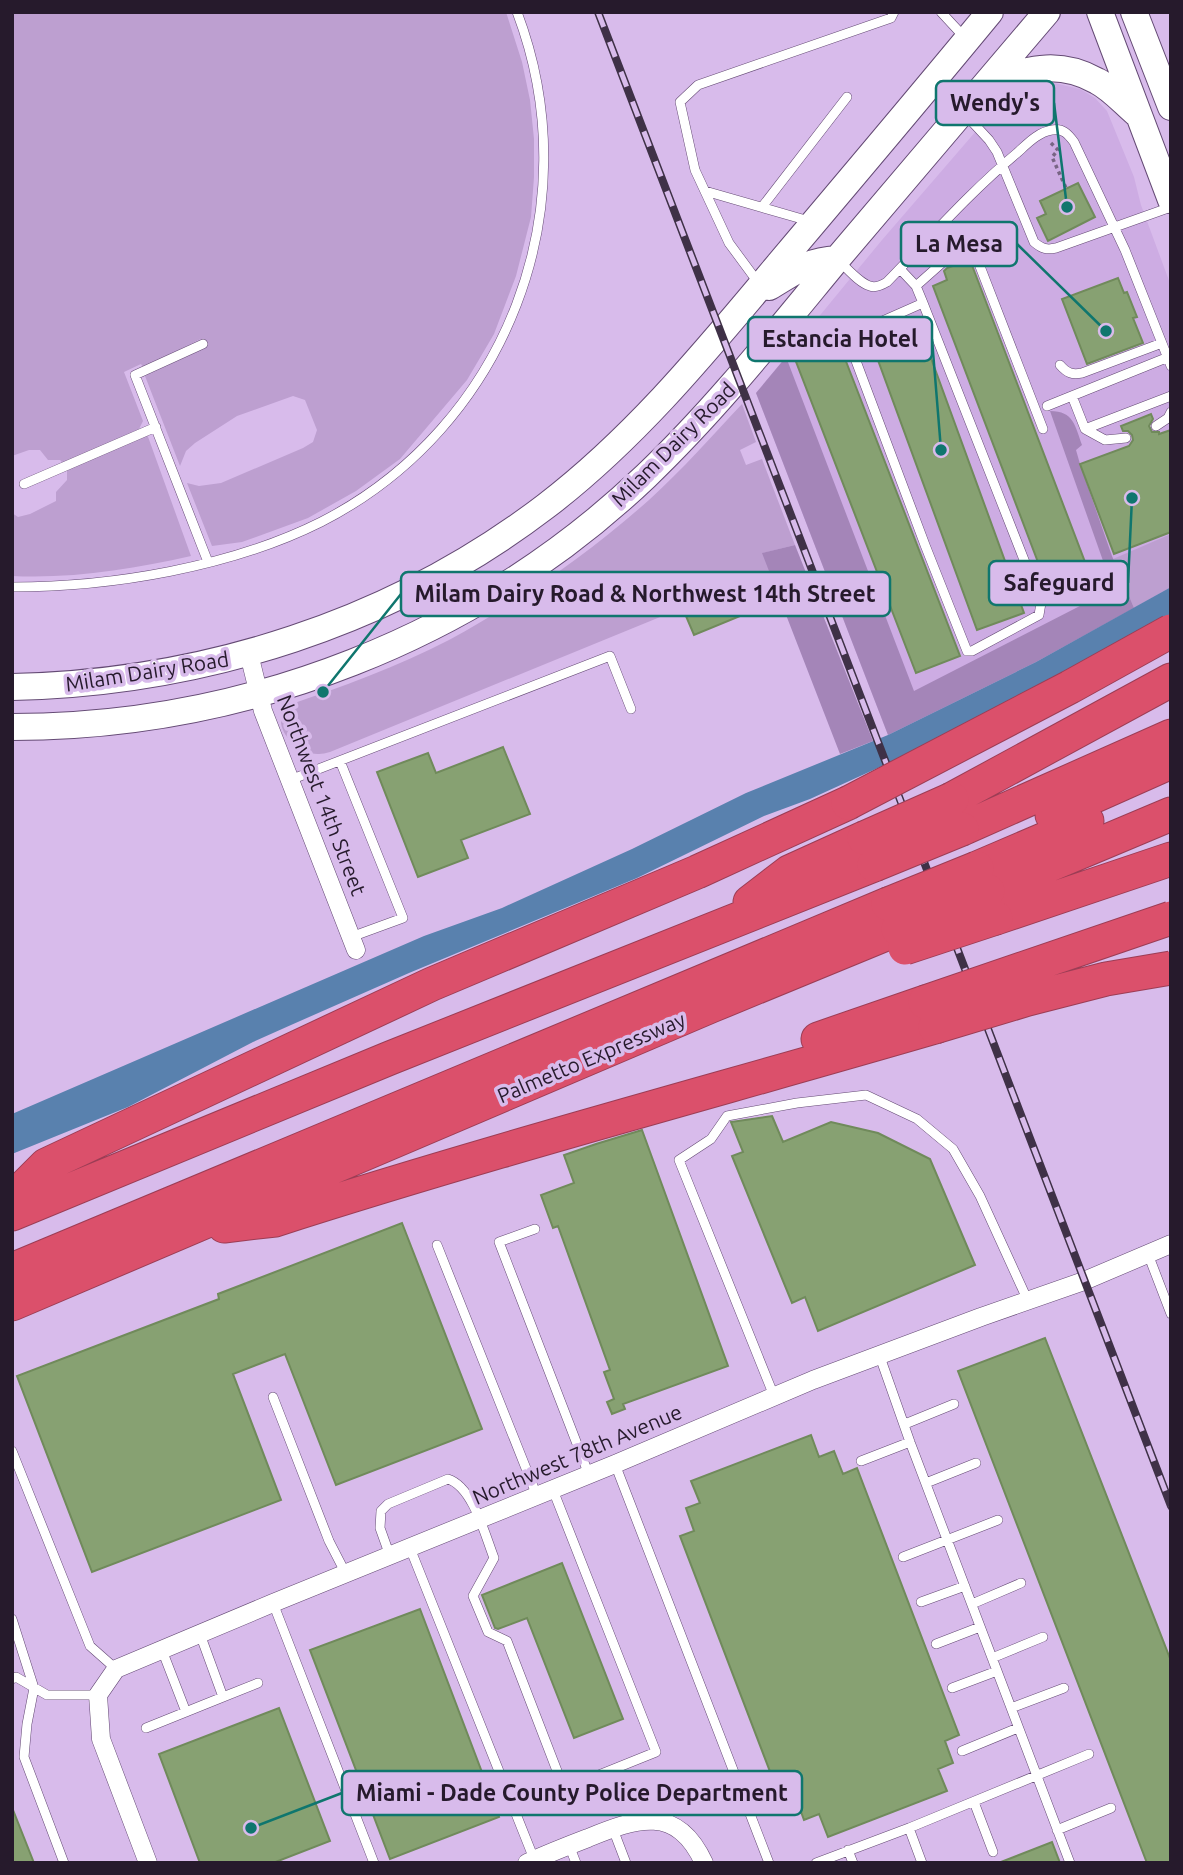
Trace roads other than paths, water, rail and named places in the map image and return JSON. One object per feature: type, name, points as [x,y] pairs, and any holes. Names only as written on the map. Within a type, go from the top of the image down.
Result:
[{"type":"highway","points":[[12,1199],[46,1165],[432,984],[697,872],[848,803],[1171,631]]},
{"type":"highway","points":[[974,859],[1171,680]]},
{"type":"highway","points":[[974,859],[1171,736]]},
{"type":"highway","points":[[12,1269],[974,859],[1171,762]]},
{"type":"highway","points":[[12,1249],[974,859],[1171,785]]},
{"type":"highway","points":[[974,859],[1171,814]]},
{"type":"highway","points":[[974,859],[1171,859]]},
{"type":"highway","points":[[12,1214],[718,926],[885,895]]},
{"type":"highway","name":"Palmetto Expressway","points":[[12,1304],[858,946],[885,895]]},
{"type":"highway","points":[[930,1014],[1171,918]]},
{"type":"highway","points":[[187,1230],[275,1220],[630,1113],[750,1062],[930,1014],[1028,999],[1106,979],[1171,968]]},
{"type":"main road","name":"Milam Dairy Road","points":[[12,687],[85,683],[140,676],[249,654],[396,598],[453,568],[516,528],[595,465],[641,422],[755,293],[990,12]]},
{"type":"main road","name":"Milam Dairy Road","points":[[12,727],[124,721],[219,705],[259,694],[319,676],[430,628],[516,578],[630,491],[691,431],[963,111],[996,88],[1047,12]]},
{"type":"main road","points":[[1100,12],[1171,200]]},
{"type":"main road","points":[[1134,12],[1171,107]]},
{"type":"main road","points":[[996,88],[1044,67],[1064,68],[1097,81],[1140,116]]},
{"type":"main road","points":[[755,293],[806,265],[820,260],[837,259]]},
{"type":"street","name":"Northwest 14th Street","points":[[249,654],[263,711],[354,944]]},
{"type":"street","name":"Northwest 78th Avenue","points":[[117,1669],[774,1396],[879,1354],[1084,1281],[1171,1244]]},
{"type":"street","points":[[117,1669],[98,1695],[101,1739],[148,1863]]},
{"type":"street","points":[[530,1861],[612,1828],[635,1821],[659,1821],[667,1823],[688,1837],[698,1849],[704,1863]]},
{"type":"lane","points":[[12,587],[120,580],[208,562],[264,545],[339,512],[382,484],[433,438],[470,393],[488,365],[513,315],[528,271],[538,228],[544,152],[540,99],[530,52],[517,12]]},
{"type":"lane","points":[[755,293],[695,170],[680,102],[698,85],[891,18],[894,12]]},
{"type":"lane","points":[[945,14],[967,40]]},
{"type":"lane","points":[[762,207],[847,97]]},
{"type":"lane","points":[[963,111],[989,140],[1003,164],[1034,242],[1041,248],[1056,248],[1171,207]]},
{"type":"lane","points":[[837,259],[870,286],[887,282],[1003,164],[1041,133],[1060,129],[1074,142],[1125,250],[1170,360],[1047,405]]},
{"type":"lane","points":[[705,191],[814,222]]},
{"type":"lane","points":[[916,286],[943,262],[970,252],[976,256],[1043,429]]},
{"type":"lane","points":[[900,269],[916,286],[923,303],[1041,603],[1039,615],[972,651],[967,651],[853,353],[855,333],[923,303]]},
{"type":"lane","points":[[1060,365],[1070,374],[1082,373],[1162,343]]},
{"type":"lane","points":[[202,344],[135,375],[208,562]]},
{"type":"lane","points":[[1072,396],[1084,429],[1105,440],[1126,438]]},
{"type":"lane","points":[[1084,429],[1171,396]]},
{"type":"lane","points":[[1156,426],[1168,418],[1171,412]]},
{"type":"lane","points":[[24,484],[156,427]]},
{"type":"lane","points":[[290,780],[610,656],[631,709]]},
{"type":"lane","points":[[340,761],[403,918],[354,944]]},
{"type":"lane","points":[[774,1396],[679,1160],[711,1139],[727,1116],[797,1102],[866,1095],[916,1119],[953,1149],[980,1196],[1028,1301]]},
{"type":"lane","points":[[536,1230],[499,1242],[589,1475]]},
{"type":"lane","points":[[390,1556],[380,1528],[381,1511],[388,1504],[448,1479],[457,1482],[470,1498],[494,1558],[473,1596],[488,1633],[507,1641],[564,1789],[656,1752],[437,1245]]},
{"type":"lane","points":[[1148,1254],[1170,1312]]},
{"type":"lane","points":[[879,1354],[1070,1863]]},
{"type":"lane","points":[[273,1397],[329,1541],[346,1574]]},
{"type":"lane","points":[[905,1424],[954,1404]]},
{"type":"lane","points":[[861,1461],[910,1441]]},
{"type":"lane","points":[[12,1451],[90,1646],[117,1669]]},
{"type":"lane","points":[[926,1483],[976,1463]]},
{"type":"lane","points":[[615,1464],[769,1863]]},
{"type":"lane","points":[[904,1557],[998,1520]]},
{"type":"lane","points":[[410,1548],[530,1861]]},
{"type":"lane","points":[[972,1604],[1021,1583]]},
{"type":"lane","points":[[921,1602],[965,1586]]},
{"type":"lane","points":[[274,1603],[374,1863]]},
{"type":"lane","points":[[12,1619],[34,1688],[23,1757],[64,1863]]},
{"type":"lane","points":[[936,1644],[980,1628]]},
{"type":"lane","points":[[200,1634],[223,1697]]},
{"type":"lane","points":[[992,1658],[1043,1637]]},
{"type":"lane","points":[[162,1650],[186,1712]]},
{"type":"lane","points":[[952,1688],[997,1671]]},
{"type":"lane","points":[[12,1679],[16,1677],[47,1695],[98,1695]]},
{"type":"lane","points":[[146,1728],[258,1683]]},
{"type":"lane","points":[[1011,1708],[1064,1688]]},
{"type":"lane","points":[[962,1751],[1018,1728]]},
{"type":"lane","points":[[816,1863],[1089,1754]]},
{"type":"lane","points":[[974,1802],[993,1852]]},
{"type":"lane","points":[[1057,1830],[1111,1808]]},
{"type":"lane","points":[[612,1828],[626,1863]]},
{"type":"lane","points":[[909,1828],[922,1863]]},
{"type":"lane","points":[[569,1845],[576,1863]]},
{"type":"lane","points":[[848,1850],[853,1863]]},
{"type":"water","points":[[1171,587],[1171,624],[1035,696],[810,799],[764,816],[637,878],[409,973],[253,1042],[128,1107],[12,1154],[12,1114],[424,936],[502,908],[746,793],[888,735],[1036,662]]},
{"type":"railway","points":[[598,12],[1171,1506]]},
{"type":"place","name":"Wendy's","points":[[1067,207]]},
{"type":"place","name":"La Mesa","points":[[1106,331]]},
{"type":"place","name":"Estancia Hotel","points":[[941,450]]},
{"type":"place","name":"Safeguard","points":[[1132,498]]},
{"type":"place","name":"Milam Dairy Road & Northwest 14th Street","points":[[323,692]]},
{"type":"place","name":"Miami - Dade County Police Department","points":[[251,1828]]}]
